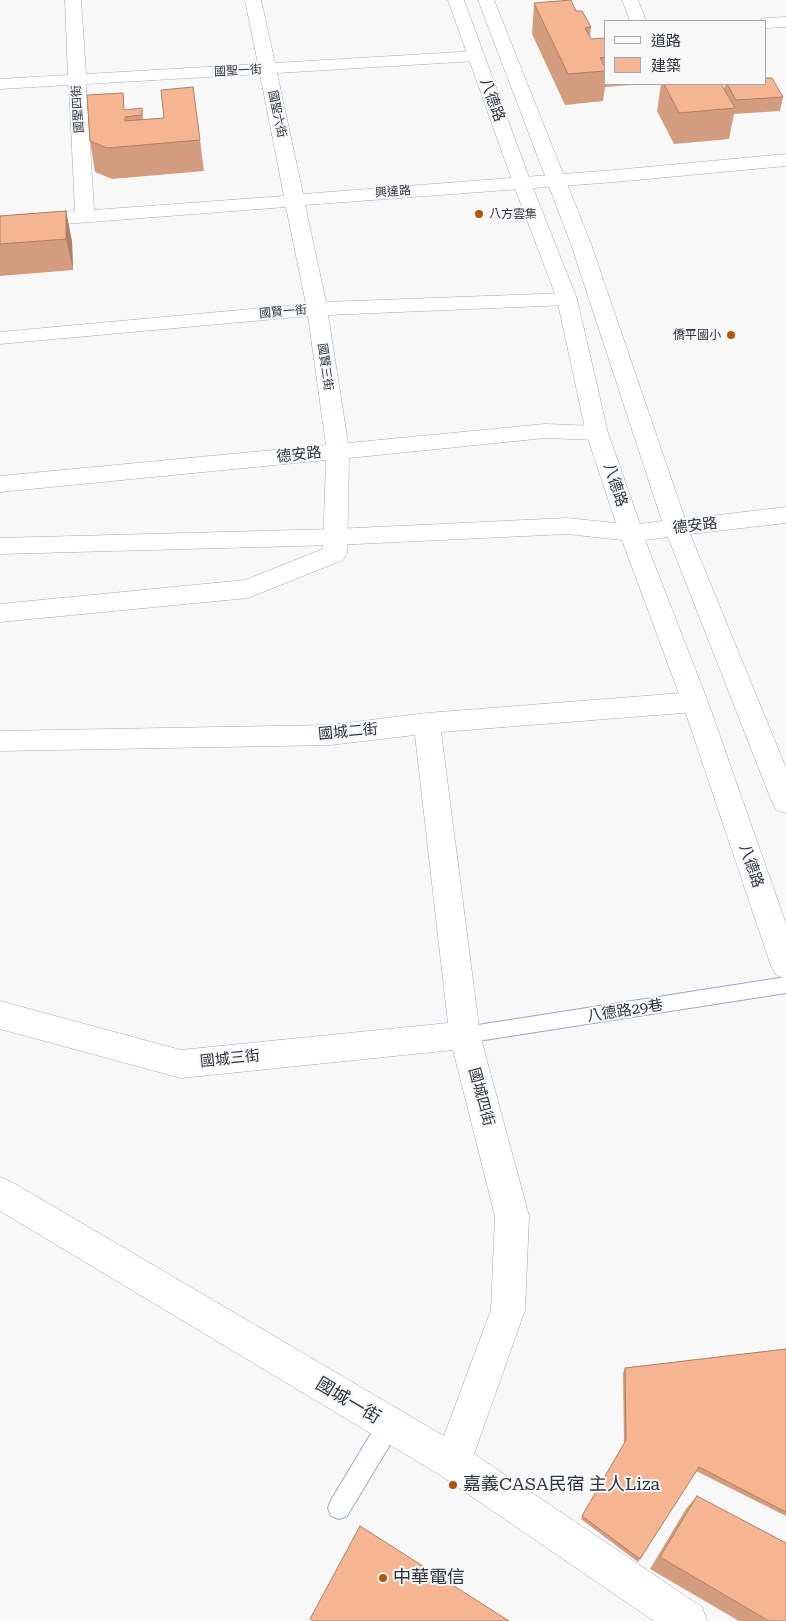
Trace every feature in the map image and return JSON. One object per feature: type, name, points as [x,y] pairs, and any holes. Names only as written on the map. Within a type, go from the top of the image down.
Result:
[{"type":"street","name":"國聖四街","points":[[73,0],[85,217]]},
{"type":"street","name":"國聖六街","points":[[253,0],[294,199]]},
{"type":"street","name":"八德路","points":[[456,0],[522,183],[568,299],[598,433],[631,533],[695,702],[786,966]]},
{"type":"street","name":"八德路","points":[[486,0],[581,244],[676,528],[786,802]]},
{"type":"street","points":[[630,0],[638,20]]},
{"type":"street","points":[[766,23],[786,22]]},
{"type":"street","name":"國聖一街","points":[[0,84],[267,70],[476,56]]},
{"type":"street","name":"興達路","points":[[0,223],[522,183],[786,160]]},
{"type":"street","name":"國賢三街","points":[[294,199],[317,309],[338,451],[336,537]]},
{"type":"street","name":"國賢一街","points":[[0,338],[317,309],[568,299]]},
{"type":"street","name":"德安路","points":[[0,484],[546,431],[598,433]]},
{"type":"street","name":"德安路","points":[[0,546],[336,537],[567,526],[631,533],[786,515]]},
{"type":"street","points":[[0,613],[248,589],[335,554],[336,537]]},
{"type":"street","name":"國城二街","points":[[0,741],[330,735],[427,723],[695,702]]},
{"type":"street","name":"國城四街","points":[[427,723],[465,1035],[512,1216],[508,1310],[454,1462]]},
{"type":"street","name":"國城三街","points":[[0,1015],[181,1064],[465,1035]]},
{"type":"street","name":"國城一街","points":[[0,1193],[454,1462],[688,1621]]},
{"type":"lane","name":"八德路29巷","points":[[465,1035],[786,985]]},
{"type":"lane","points":[[339,1508],[389,1425]]},
{"type":"building","points":[[571,0],[576,11],[582,11],[591,27],[585,28],[591,39],[604,38],[604,57],[600,58],[604,65],[604,71],[568,74],[534,3]]},
{"type":"building","points":[[766,78],[772,78],[783,97],[736,100],[728,85],[766,85]]},
{"type":"building","points":[[665,85],[722,85],[735,108],[679,113]]},
{"type":"building","points":[[193,87],[200,140],[107,148],[90,141],[87,95],[123,93],[124,110],[142,108],[142,115],[125,117],[125,121],[164,118],[161,90]]},
{"type":"building","points":[[66,211],[66,239],[0,244],[0,216]]},
{"type":"building","points":[[786,1349],[786,1512],[699,1467],[640,1559],[582,1516],[626,1440],[625,1368]]},
{"type":"building","points":[[697,1496],[786,1543],[786,1621],[769,1621],[660,1557]]},
{"type":"building","name":"中華電信","points":[[360,1526],[509,1621],[313,1621],[310,1619]]},
{"type":"place","name":"八方雲集","points":[[479,214]]},
{"type":"place","name":"僑平國小","points":[[731,335]]},
{"type":"place","name":"嘉義CASA民宿 主人Liza","points":[[453,1485]]},
{"type":"place","name":"中華電信","points":[[383,1578]]}]
